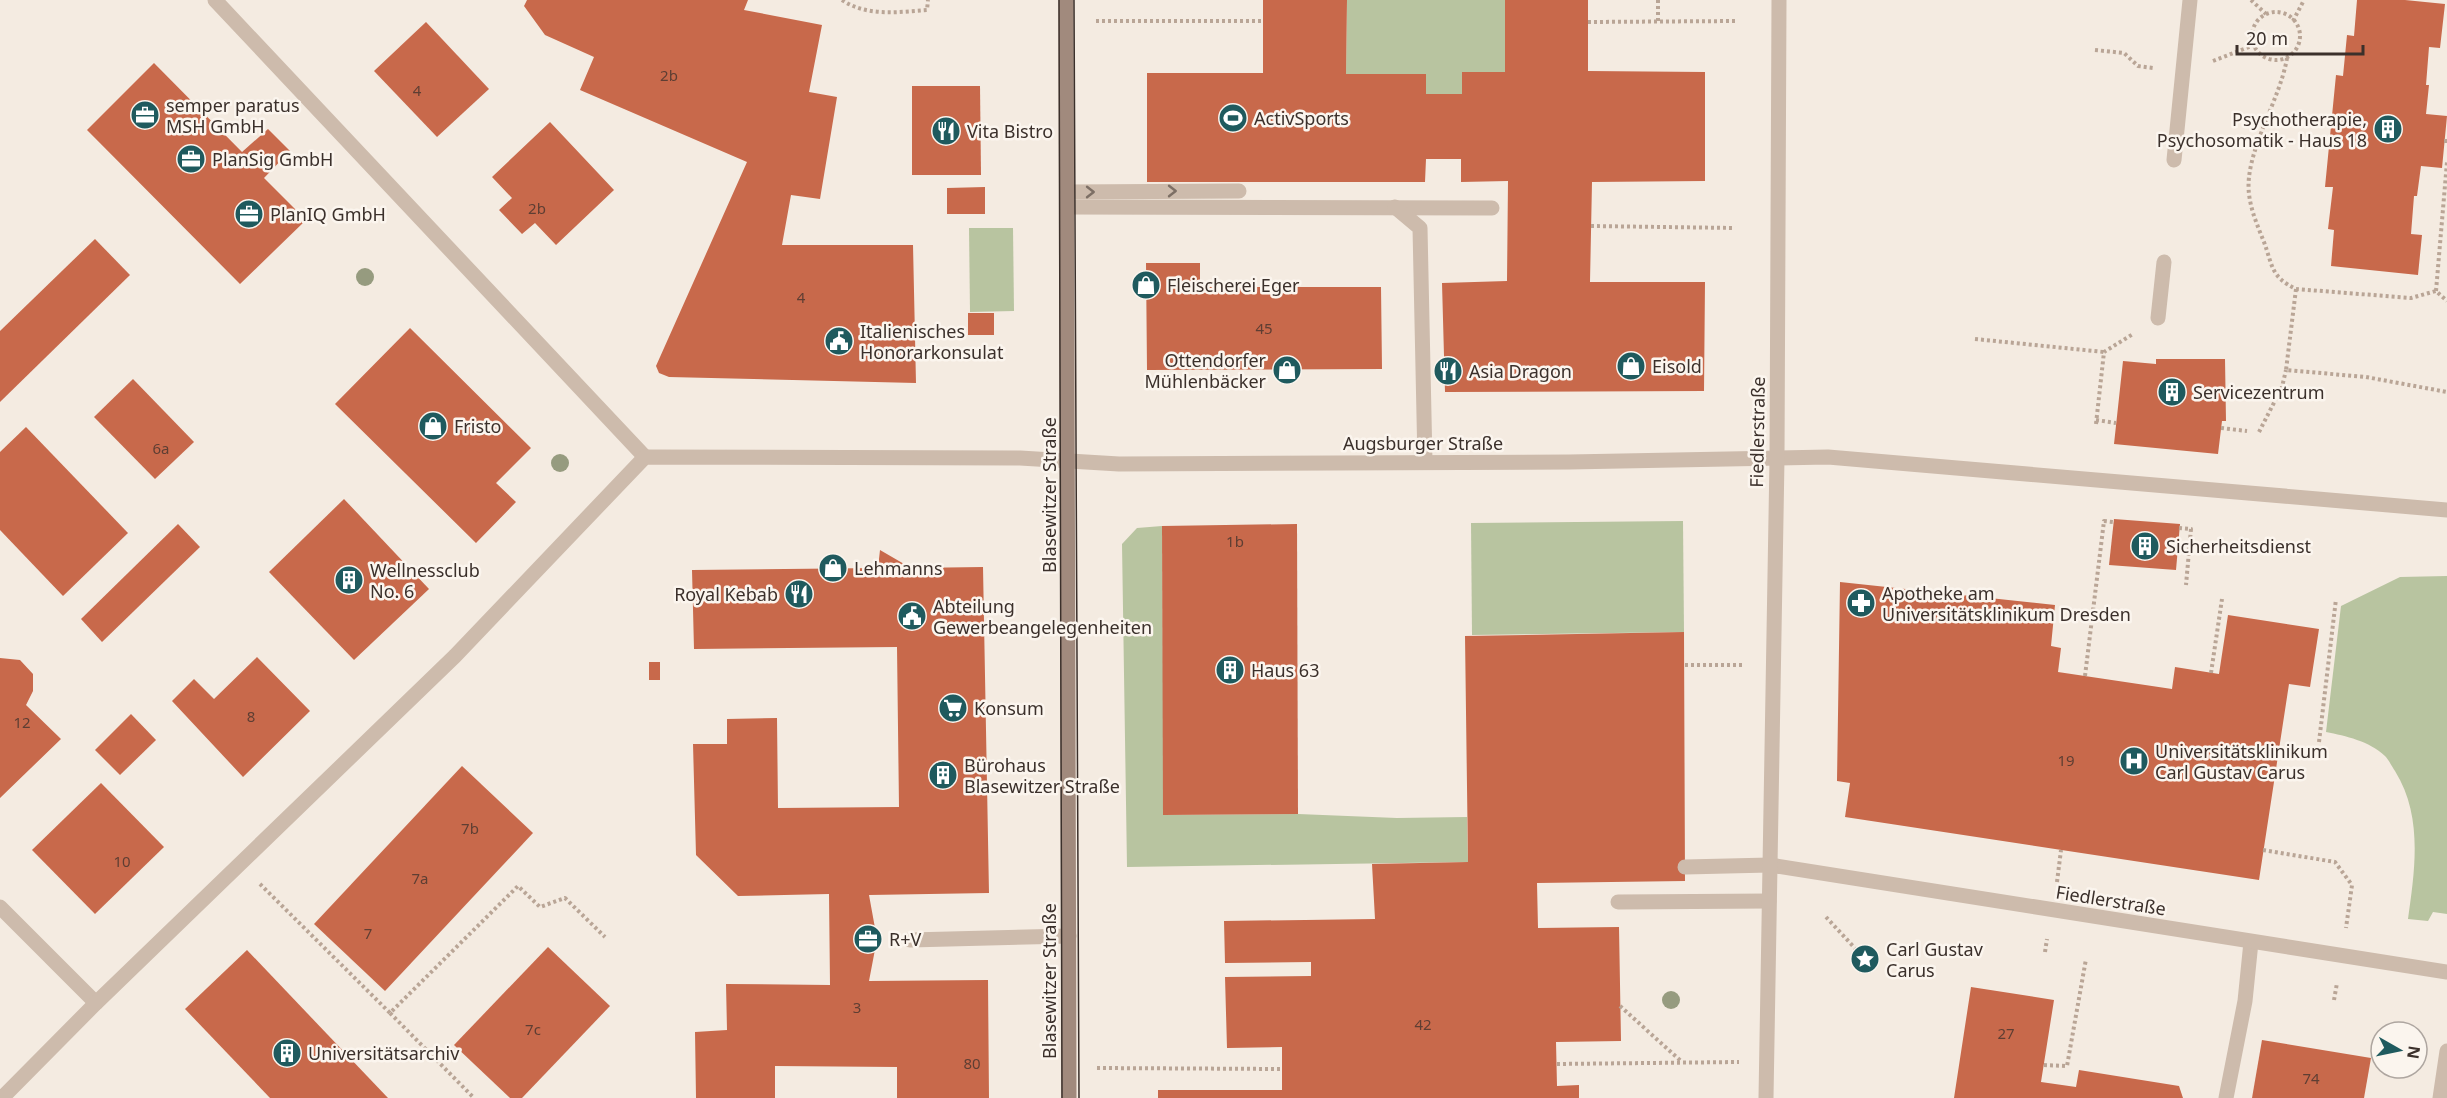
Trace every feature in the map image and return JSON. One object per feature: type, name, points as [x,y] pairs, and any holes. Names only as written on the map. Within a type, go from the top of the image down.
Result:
[{"type":"street","points":[[2,1098],[455,656],[645,457],[215,0]]},
{"type":"street","name":"Blasewitzer Straße","points":[[1066,0],[1069,1098]]},
{"type":"street","name":"Fiedlerstraße","points":[[1766,1098],[1777,459],[1779,0]]},
{"type":"street","points":[[2174,160],[2190,0]]},
{"type":"street","points":[[1067,200],[1239,191]]},
{"type":"street","points":[[1067,200],[1492,207]]},
{"type":"street","points":[[1395,207],[1420,228],[1425,462]]},
{"type":"street","points":[[2158,318],[2164,262]]},
{"type":"street","name":"Augsburger Straße","points":[[645,457],[1020,458],[1119,464],[1828,457],[2447,510]]},
{"type":"street","points":[[1685,867],[1770,865]]},
{"type":"street","name":"Fiedlerstraße","points":[[1770,865],[2447,972]]},
{"type":"street","points":[[1618,902],[1769,901]]},
{"type":"street","points":[[0,907],[96,1004]]},
{"type":"street","points":[[910,940],[1069,936]]},
{"type":"street","points":[[2226,1098],[2245,1001],[2251,942]]},
{"type":"street","points":[[2440,1098],[2447,1051]]},
{"type":"path","points":[[842,0],[865,10],[890,13],[927,10],[927,0]]},
{"type":"path","points":[[1658,0],[1658,21]]},
{"type":"path","points":[[2251,0],[2266,14]]},
{"type":"path","points":[[2293,21],[2304,0]]},
{"type":"path","points":[[2281,13],[2293,21],[2297,27],[2299,41],[2292,54],[2281,60],[2261,56],[2252,38],[2256,24],[2266,14],[2281,13]]},
{"type":"path","points":[[1066,19],[1112,22],[1263,21]]},
{"type":"path","points":[[1588,22],[1736,21]]},
{"type":"path","points":[[2095,50],[2124,53],[2138,66],[2190,70],[2254,45]]},
{"type":"path","points":[[2287,58],[2275,101],[2252,162],[2248,192],[2250,205],[2274,271],[2280,281],[2296,289],[2411,298],[2436,291]]},
{"type":"path","points":[[2436,291],[2447,162]]},
{"type":"path","points":[[1591,226],[1735,228]]},
{"type":"path","points":[[2259,432],[2282,387],[2296,289]]},
{"type":"path","points":[[2436,291],[2447,301]]},
{"type":"path","points":[[1975,339],[2104,352],[2158,318]]},
{"type":"path","points":[[2104,352],[2096,422],[2116,423]]},
{"type":"path","points":[[2286,370],[2366,377],[2447,392]]},
{"type":"path","points":[[2221,428],[2247,431]]},
{"type":"path","points":[[2085,676],[2104,521],[2113,522]]},
{"type":"path","points":[[2179,528],[2191,529],[2186,585]]},
{"type":"path","points":[[2211,672],[2222,599]]},
{"type":"path","points":[[2319,742],[2336,599]]},
{"type":"path","points":[[1685,665],[1723,665]]},
{"type":"path","points":[[2263,850],[2335,862],[2352,885],[2334,1000]]},
{"type":"path","points":[[240,864],[474,1098]]},
{"type":"path","points":[[390,1013],[518,886],[540,907],[565,898],[605,937]]},
{"type":"path","points":[[1826,917],[1865,958]]},
{"type":"path","points":[[2044,1065],[2067,1066],[2086,958]]},
{"type":"path","points":[[1620,1006],[1682,1063]]},
{"type":"path","points":[[1557,1064],[1766,1062]]},
{"type":"path","points":[[1069,1068],[1282,1069]]},
{"type":"green space","points":[[1347,0],[1505,0],[1505,72],[1462,72],[1462,94],[1426,94],[1426,74],[1346,74]]},
{"type":"green space","points":[[969,228],[1013,228],[1014,311],[970,312]]},
{"type":"green space","points":[[1683,521],[1684,632],[1472,635],[1471,523]]},
{"type":"green space","points":[[1162,526],[1164,815],[1298,814],[1397,818],[1467,817],[1468,862],[1127,867],[1122,544],[1137,528]]},
{"type":"green space","points":[[2447,576],[2447,914],[2433,912],[2428,921],[2408,919],[2415,843],[2410,806],[2395,771],[2385,756],[2372,746],[2349,737],[2326,732],[2341,606],[2400,577]]},
{"type":"building","points":[[527,0],[748,0],[744,10],[822,25],[809,92],[837,97],[820,199],[791,195],[782,245],[913,245],[916,383],[669,377],[659,373],[656,366],[747,162],[580,90],[594,57],[545,35],[524,6]]},
{"type":"building","points":[[1263,0],[1347,0],[1346,74],[1426,74],[1426,94],[1462,94],[1462,72],[1505,72],[1505,0],[1588,0],[1588,71],[1705,72],[1705,181],[1592,182],[1590,282],[1705,282],[1704,391],[1445,392],[1442,283],[1507,281],[1508,181],[1461,182],[1461,159],[1426,159],[1425,182],[1147,182],[1147,73],[1263,73]]},
{"type":"building","name":"Psychotherapie, Psychosomatik - Haus 18","points":[[2357,0],[2405,0],[2445,4],[2440,48],[2429,47],[2426,85],[2429,85],[2426,114],[2447,116],[2442,168],[2421,166],[2417,196],[2414,196],[2411,234],[2422,235],[2418,275],[2331,266],[2334,230],[2328,229],[2333,187],[2325,187],[2336,75],[2343,76],[2347,35],[2354,36]]},
{"type":"building","points":[[426,22],[489,89],[437,137],[374,71]]},
{"type":"building","points":[[154,63],[242,152],[268,129],[290,151],[264,178],[306,220],[240,284],[87,130]]},
{"type":"building","points":[[912,86],[980,86],[981,175],[912,175]]},
{"type":"building","points":[[550,122],[614,190],[556,245],[535,223],[522,234],[499,210],[512,198],[492,177]]},
{"type":"building","points":[[985,187],[985,214],[947,214],[947,188]]},
{"type":"building","points":[[95,239],[130,275],[0,402],[0,331]]},
{"type":"building","points":[[1146,263],[1200,263],[1200,287],[1381,287],[1382,369],[1147,370]]},
{"type":"building","points":[[968,313],[994,313],[994,335],[968,335]]},
{"type":"building","name":"Fristo","points":[[410,328],[531,448],[496,483],[516,502],[476,543],[335,404]]},
{"type":"building","name":"Servicezentrum","points":[[2156,359],[2225,359],[2226,421],[2222,421],[2218,454],[2114,444],[2123,361],[2156,364]]},
{"type":"building","points":[[133,379],[194,442],[155,479],[94,417]]},
{"type":"building","points":[[26,427],[128,533],[63,596],[0,530],[0,452]]},
{"type":"building","name":"Wellnessclub No. 6","points":[[344,499],[429,589],[354,660],[269,572]]},
{"type":"building","name":"Sicherheitsdienst","points":[[2114,519],[2180,524],[2176,570],[2109,565]]},
{"type":"building","points":[[178,524],[200,547],[102,642],[81,619]]},
{"type":"building","name":"Haus 63","points":[[1297,524],[1298,814],[1163,815],[1162,526]]},
{"type":"building","name":"Bürohaus Blasewitzer Straße","points":[[880,550],[911,568],[983,567],[989,893],[869,895],[877,939],[869,981],[988,980],[989,1098],[897,1098],[897,1067],[775,1066],[775,1098],[696,1098],[695,1032],[727,1030],[726,984],[830,985],[829,894],[738,896],[696,855],[693,744],[727,744],[727,719],[777,718],[778,808],[899,807],[897,647],[694,649],[692,570],[878,568]]},
{"type":"building","points":[[1840,582],[2055,605],[2051,646],[2061,648],[2058,672],[2172,689],[2175,667],[2219,674],[2228,615],[2319,629],[2310,687],[2289,684],[2259,880],[1845,817],[1850,783],[1837,781]]},
{"type":"building","points":[[1684,632],[1685,881],[1537,883],[1538,928],[1619,927],[1621,1041],[1556,1042],[1557,1086],[1579,1085],[1579,1098],[1158,1098],[1158,1090],[1282,1090],[1282,1047],[1227,1048],[1225,977],[1311,976],[1311,962],[1225,963],[1224,921],[1375,919],[1372,864],[1468,862],[1465,636]]},
{"type":"building","points":[[257,657],[310,711],[243,777],[172,701],[194,679],[214,699]]},
{"type":"building","points":[[0,658],[20,660],[33,674],[33,691],[26,705],[61,739],[0,798]]},
{"type":"building","points":[[649,662],[660,662],[660,680],[649,680]]},
{"type":"building","points":[[131,714],[156,740],[120,775],[95,750]]},
{"type":"building","points":[[462,766],[533,833],[385,991],[314,924]]},
{"type":"building","points":[[101,783],[164,847],[95,914],[32,850]]},
{"type":"building","points":[[548,947],[610,1006],[522,1098],[510,1098],[454,1045]]},
{"type":"building","name":"Universitätsarchiv","points":[[247,950],[388,1098],[270,1098],[185,1009]]},
{"type":"building","points":[[1971,987],[2054,1000],[2041,1082],[2076,1087],[2079,1070],[2179,1086],[2183,1098],[1954,1098]]},
{"type":"building","points":[[2262,1040],[2369,1058],[2364,1098],[2252,1098]]},
{"type":"tram line","points":[[1059,0],[1062,1098]]},
{"type":"tram line","points":[[1074,0],[1079,1098]]},
{"type":"place","name":"semper paratus MSH GmbH","points":[[145,115]]},
{"type":"place","name":"ActivSports","points":[[1233,118]]},
{"type":"place","name":"Psychotherapie, Psychosomatik - Haus 18","points":[[2388,129]]},
{"type":"place","name":"Vita Bistro","points":[[946,131]]},
{"type":"place","name":"PlanSig GmbH","points":[[191,159]]},
{"type":"place","name":"PlanIQ GmbH","points":[[249,214]]},
{"type":"place","name":"Fleischerei Eger","points":[[1146,285]]},
{"type":"place","name":"Italienisches Honorarkonsulat","points":[[839,341]]},
{"type":"place","name":"Eisold","points":[[1631,366]]},
{"type":"place","name":"Ottendorfer Mühlenbäcker","points":[[1287,370]]},
{"type":"place","name":"Asia Dragon","points":[[1448,371]]},
{"type":"place","name":"Servicezentrum","points":[[2172,392]]},
{"type":"place","name":"Fristo","points":[[433,426]]},
{"type":"place","name":"Sicherheitsdienst","points":[[2145,546]]},
{"type":"place","name":"Lehmanns","points":[[833,568]]},
{"type":"place","name":"Wellnessclub No. 6","points":[[349,580]]},
{"type":"place","name":"Royal Kebab","points":[[799,594]]},
{"type":"place","name":"Apotheke am Universitätsklinikum Dresden","points":[[1861,603]]},
{"type":"place","name":"Abteilung Gewerbeangelegenheiten","points":[[912,616]]},
{"type":"place","name":"Haus 63","points":[[1230,670]]},
{"type":"place","name":"Konsum","points":[[953,708]]},
{"type":"place","name":"Universitätsklinikum Carl Gustav Carus","points":[[2134,761]]},
{"type":"place","name":"Bürohaus Blasewitzer Straße","points":[[943,775]]},
{"type":"place","name":"R+V","points":[[868,939]]},
{"type":"place","name":"Carl Gustav Carus","points":[[1865,959]]},
{"type":"place","name":"Universitätsarchiv","points":[[287,1053]]}]
